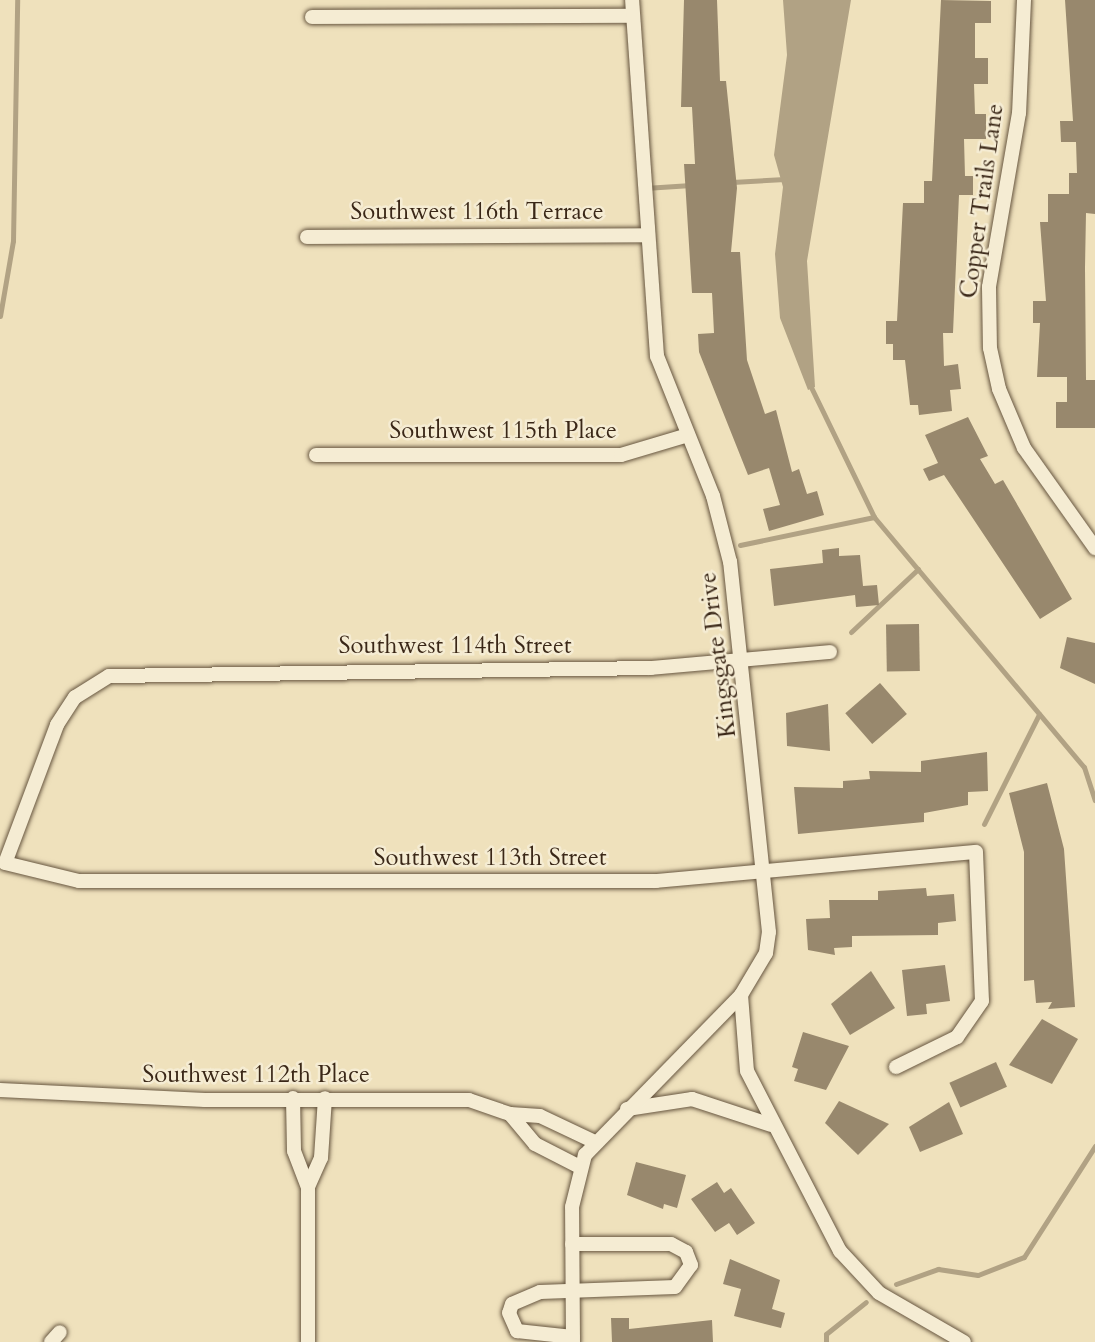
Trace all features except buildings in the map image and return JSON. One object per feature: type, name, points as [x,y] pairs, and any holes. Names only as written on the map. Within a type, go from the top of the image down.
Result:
[{"type":"street","name":"Kingsgate Drive","points":[[572,1244],[671,1244],[687,1252],[691,1265],[675,1287],[572,1289],[519,1297],[509,1313],[524,1334],[573,1340],[572,1289],[572,1244],[580,1167],[593,1141],[741,995],[766,953],[765,871],[742,661],[723,528],[657,356],[632,0]]},
{"type":"street","name":"Copper Trails Lane","points":[[1024,0],[1016,135],[989,287],[990,348],[999,389],[1024,448],[1095,548]]},
{"type":"street","points":[[312,17],[633,16]]},
{"type":"street","name":"Southwest 116th Terrace","points":[[307,237],[648,235]]},
{"type":"street","name":"Southwest 115th Place","points":[[316,454],[613,455],[688,435]]},
{"type":"street","name":"Southwest 114th Street","points":[[5,863],[57,724],[83,690],[137,670],[624,668],[742,661],[830,652]]},
{"type":"street","name":"Southwest 113th Street","points":[[5,863],[79,881],[656,881],[976,852],[982,1001],[957,1037],[896,1067]]},
{"type":"street","points":[[741,995],[743,1056],[771,1125],[854,1268],[894,1304],[964,1342]]},
{"type":"street","name":"Southwest 112th Place","points":[[0,1090],[469,1100],[510,1114],[540,1116],[593,1141]]},
{"type":"street","points":[[293,1098],[294,1151],[308,1187],[308,1342]]},
{"type":"street","points":[[308,1187],[321,1158],[325,1098]]},
{"type":"street","points":[[626,1109],[692,1099],[771,1125]]},
{"type":"street","points":[[510,1114],[535,1144],[580,1167]]},
{"type":"shaded area","points":[[783,0],[851,0],[807,261],[815,387],[808,390],[780,318],[775,254],[783,187],[774,155],[787,55]]},
{"type":"waterway","points":[[0,316],[13,241],[17,0]]},
{"type":"waterway","points":[[732,182],[785,179]]},
{"type":"waterway","points":[[645,188],[691,185]]},
{"type":"waterway","points":[[809,383],[874,517],[1084,767],[1095,800]]},
{"type":"waterway","points":[[740,545],[874,517]]},
{"type":"waterway","points":[[851,632],[918,569]]},
{"type":"waterway","points":[[984,824],[1039,714]]},
{"type":"waterway","points":[[896,1284],[938,1269],[978,1275],[1024,1257],[1095,1146]]},
{"type":"waterway","points":[[826,1342],[826,1334],[866,1302]]}]
